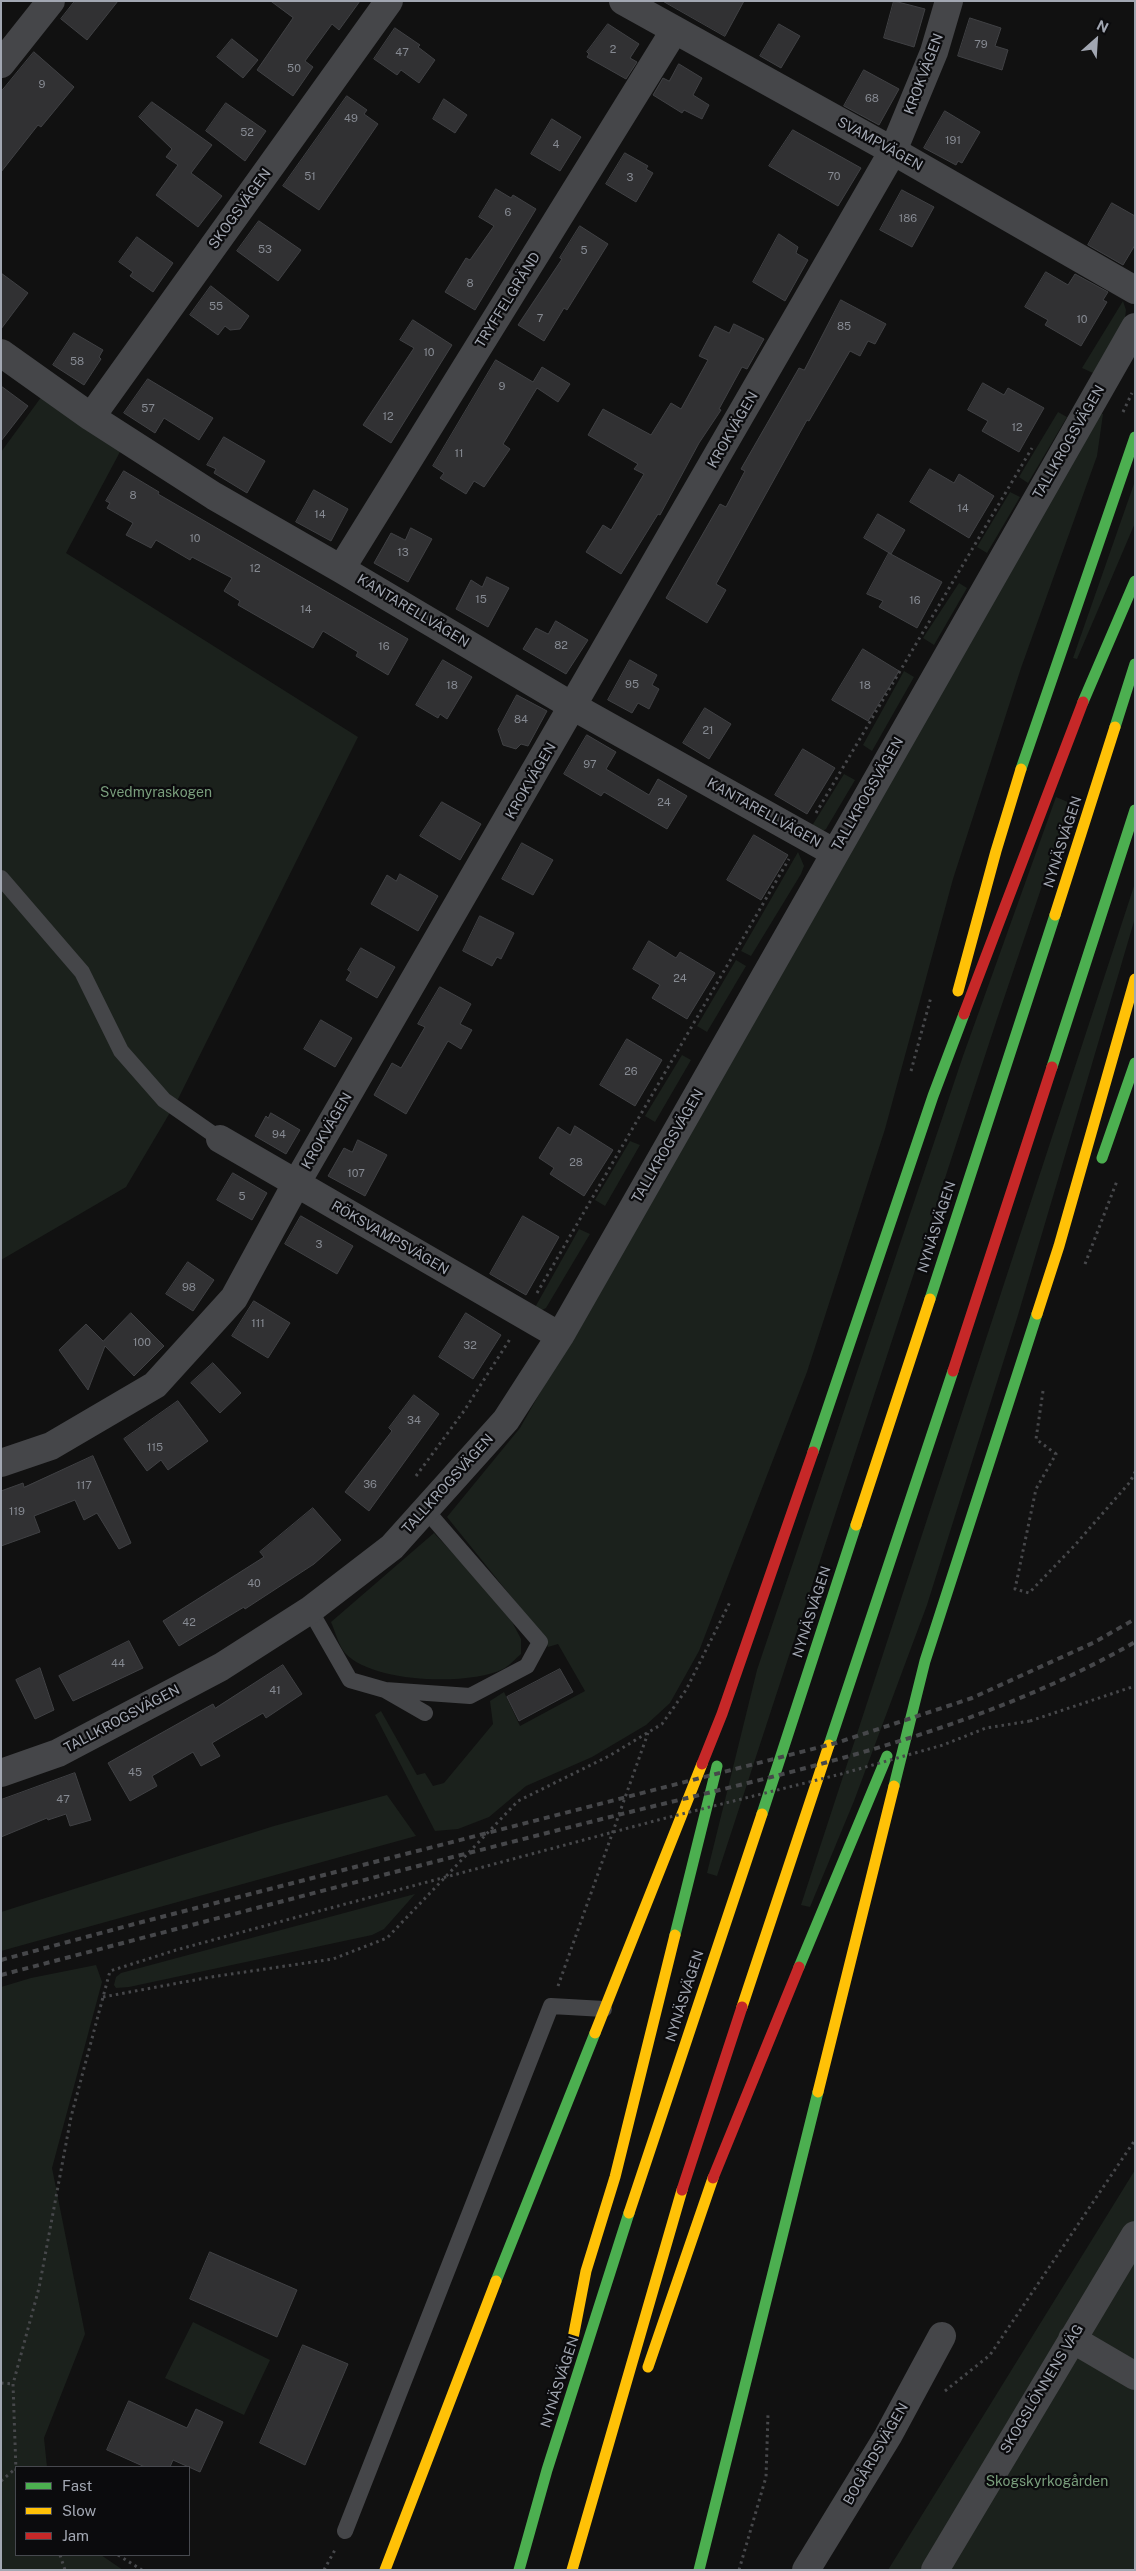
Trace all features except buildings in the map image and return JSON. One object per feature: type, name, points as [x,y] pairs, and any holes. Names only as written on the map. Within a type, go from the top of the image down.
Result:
[{"type":"highway","points":[[933,1096],[969,948],[1009,811],[1066,635],[1135,438]]},
{"type":"highway","points":[[385,2570],[496,2279],[722,1714],[933,1096],[1082,704],[1135,581]]},
{"type":"highway","name":"NYNÄSVÄGEN","points":[[519,2570],[547,2470],[625,2224],[1076,851],[1135,664]]},
{"type":"highway","points":[[572,2570],[682,2189],[954,1367],[1135,810]]},
{"type":"highway","points":[[643,2383],[723,2150],[851,1846],[925,1661],[1059,1246],[1135,979]]},
{"type":"highway","points":[[1098,1170],[1135,1063]]},
{"type":"highway","points":[[1059,1246],[1080,1213]]},
{"type":"highway","points":[[572,2347],[586,2271],[614,2177],[745,1648]]},
{"type":"highway","points":[[699,2570],[925,1661]]},
{"type":"highway","points":[[547,2470],[568,2366]]},
{"type":"highway","points":[[572,2570],[610,2484]]},
{"type":"street","points":[[1,64],[51,1]]},
{"type":"street","name":"SKOGSVÄGEN","points":[[91,417],[389,1]]},
{"type":"street","name":"SVAMPVÄGEN","points":[[623,1],[893,151],[1135,290]]},
{"type":"street","name":"KROKVÄGEN","points":[[1,1463],[51,1446],[155,1385],[234,1298],[296,1184],[574,707],[893,151],[934,52],[949,1]]},
{"type":"street","name":"TRYFFELGRÄND","points":[[341,568],[674,31]]},
{"type":"street","name":"TALLKROGSVÄGEN","points":[[1,1773],[67,1748],[221,1667],[310,1610],[392,1547],[506,1420],[560,1336],[1135,327]]},
{"type":"street","name":"KANTARELLVÄGEN","points":[[1,353],[91,417],[214,496],[341,568],[574,707],[835,853]]},
{"type":"street","name":"RÖKSVAMPSVÄGEN","points":[[220,1139],[560,1336]]},
{"type":"street","name":"SKOGSLÖNNENS VÄG","points":[[935,2570],[1135,2235]]},
{"type":"street","name":"BOGÅRDSVÄGEN","points":[[806,2570],[888,2436],[942,2336]]},
{"type":"street","points":[[1072,2339],[1135,2376]]},
{"type":"lane","points":[[1,878],[82,972],[121,1051],[164,1100],[220,1139]]},
{"type":"lane","points":[[310,1610],[350,1680],[385,1690],[470,1696],[527,1666],[540,1642],[426,1509]]},
{"type":"lane","points":[[385,1690],[425,1713]]},
{"type":"lane","points":[[345,2531],[551,2006],[604,2009]]},
{"type":"path","points":[[1122,415],[1135,386]]},
{"type":"path","points":[[413,1480],[464,1411],[525,1316],[804,835],[1034,444]]},
{"type":"path","points":[[909,1076],[932,992]]},
{"type":"path","points":[[1082,1271],[1120,1175]]},
{"type":"path","points":[[1036,1402],[1043,1385],[1036,1439],[1056,1454],[1036,1489],[1015,1589],[1028,1593],[1124,1489],[1135,1472]]},
{"type":"path","points":[[103,1997],[211,1977],[333,1959],[387,1938],[518,1801],[609,1756],[662,1724],[686,1690],[733,1596]]},
{"type":"path","points":[[16,2466],[13,2384],[39,2288],[71,2117],[110,1971],[176,1950],[312,1913],[658,1820],[841,1774],[942,1745],[986,1728],[1030,1721],[1135,1686]]},
{"type":"path","points":[[551,2006],[648,1732]]},
{"type":"path","points":[[924,1760],[930,1741]]},
{"type":"path","points":[[939,2396],[990,2355],[1135,2140]]},
{"type":"path","points":[[1,2383],[13,2384]]},
{"type":"path","points":[[739,2570],[766,2477],[768,2407]]},
{"type":"path","points":[[1,2481],[15,2471]]},
{"type":"path","points":[[60,2556],[66,2570]]},
{"type":"path","points":[[120,2556],[142,2570]]},
{"type":"green space","points":[[1123,301],[1126,310],[1125,319],[1093,373],[1082,368]]},
{"type":"green space","name":"Svedmyraskogen","points":[[42,396],[121,450],[66,553],[358,737],[178,1099],[126,1187],[1,1260],[1,452]]},
{"type":"green space","points":[[1058,412],[1067,417],[1028,483],[1019,477]]},
{"type":"green space","points":[[1100,413],[1103,414],[1097,456],[1021,668],[953,879],[885,1129],[807,1372],[699,1651],[670,1703],[646,1725],[592,1757],[526,1786],[489,1817],[458,1829],[435,1831],[375,1715],[381,1711],[417,1775],[425,1773],[433,1786],[444,1783],[493,1724],[490,1701],[504,1692],[520,1726],[585,1691],[558,1644],[548,1647],[543,1636],[447,1517],[520,1428],[900,757]]},
{"type":"green space","points":[[1135,481],[1135,523],[1077,659],[1073,658]]},
{"type":"green space","points":[[1010,492],[1020,497],[987,553],[977,547]]},
{"type":"green space","points":[[959,583],[967,588],[934,645],[923,638]]},
{"type":"green space","points":[[904,671],[914,677],[872,751],[863,745]]},
{"type":"green space","points":[[844,774],[855,780],[826,829],[820,833],[810,829]]},
{"type":"green space","points":[[1056,797],[1070,803],[997,1019],[717,1876],[707,1873],[757,1670],[963,1056]]},
{"type":"green space","points":[[798,852],[804,866],[801,874],[751,956],[741,951]]},
{"type":"green space","points":[[1135,883],[1135,918],[1018,1315],[927,1605],[854,1801],[810,1907],[801,1905]]},
{"type":"green space","points":[[736,960],[746,966],[707,1032],[697,1026]]},
{"type":"green space","points":[[682,1055],[691,1060],[655,1122],[645,1116]]},
{"type":"green space","points":[[630,1141],[640,1145],[605,1206],[595,1200]]},
{"type":"green space","points":[[579,1229],[590,1234],[546,1308],[538,1312],[533,1311]]},
{"type":"green space","points":[[434,1533],[506,1610],[521,1639],[521,1654],[503,1669],[468,1678],[421,1679],[398,1676],[376,1671],[358,1663],[345,1653],[341,1646],[331,1622]]},
{"type":"green space","points":[[387,1795],[416,1836],[1,1951],[1,1912],[274,1826]]},
{"type":"green space","points":[[415,1894],[384,1929],[372,1935],[129,1987],[116,1988],[114,1985],[116,1977],[121,1973]]},
{"type":"green space","points":[[96,1965],[102,1982],[52,2168],[85,2334],[44,2438],[47,2466],[15,2466],[15,2556],[102,2556],[123,2570],[1,2570],[1,1987],[31,1978]]},
{"type":"green space","name":"Skogskyrkogården","points":[[1135,2170],[1135,2570],[888,2570]]},
{"type":"green space","points":[[193,2322],[270,2360],[244,2415],[165,2378]]},
{"type":"railway","points":[[1,1960],[836,1743],[972,1698],[1095,1642],[1135,1619]]},
{"type":"railway","points":[[1,1975],[606,1818],[741,1785],[877,1748],[944,1727],[1009,1702],[1073,1674],[1135,1642]]},
{"type":"traffic: fast","points":[[1021,769],[1135,437]]},
{"type":"traffic: fast","points":[[1083,702],[1135,581]]},
{"type":"traffic: fast","points":[[1115,727],[1135,664]]},
{"type":"traffic: fast","points":[[1052,1067],[1135,810]]},
{"type":"traffic: fast","points":[[930,1299],[1055,915]]},
{"type":"traffic: fast","points":[[813,1452],[933,1096],[964,1014]]},
{"type":"traffic: fast","points":[[1102,1158],[1135,1063]]},
{"type":"traffic: fast","points":[[894,1786],[925,1661],[1037,1314]]},
{"type":"traffic: fast","points":[[829,1745],[953,1371]]},
{"type":"traffic: fast","points":[[762,1814],[856,1525]]},
{"type":"traffic: fast","points":[[799,1967],[887,1756]]},
{"type":"traffic: fast","points":[[675,1935],[717,1766]]},
{"type":"traffic: fast","points":[[496,2281],[595,2033]]},
{"type":"traffic: fast","points":[[699,2570],[818,2092]]},
{"type":"traffic: fast","points":[[519,2570],[547,2470],[629,2213]]},
{"type":"traffic: slow","points":[[1055,915],[1115,727]]},
{"type":"traffic: slow","points":[[958,991],[996,851],[1021,769]]},
{"type":"traffic: slow","points":[[1037,1314],[1059,1246],[1135,979]]},
{"type":"traffic: slow","points":[[856,1525],[930,1299]]},
{"type":"traffic: slow","points":[[742,2007],[829,1745]]},
{"type":"traffic: slow","points":[[595,2033],[702,1764]]},
{"type":"traffic: slow","points":[[818,2092],[894,1786]]},
{"type":"traffic: slow","points":[[629,2213],[762,1814]]},
{"type":"traffic: slow","points":[[573,2338],[586,2271],[615,2177],[675,1935]]},
{"type":"traffic: slow","points":[[648,2367],[713,2178]]},
{"type":"traffic: slow","points":[[572,2570],[682,2190]]},
{"type":"traffic: slow","points":[[385,2570],[496,2281]]},
{"type":"traffic: jam","points":[[964,1014],[1083,702]]},
{"type":"traffic: jam","points":[[953,1371],[1052,1067]]},
{"type":"traffic: jam","points":[[702,1764],[722,1714],[813,1452]]},
{"type":"traffic: jam","points":[[713,2178],[799,1967]]},
{"type":"traffic: jam","points":[[682,2190],[742,2007]]}]
